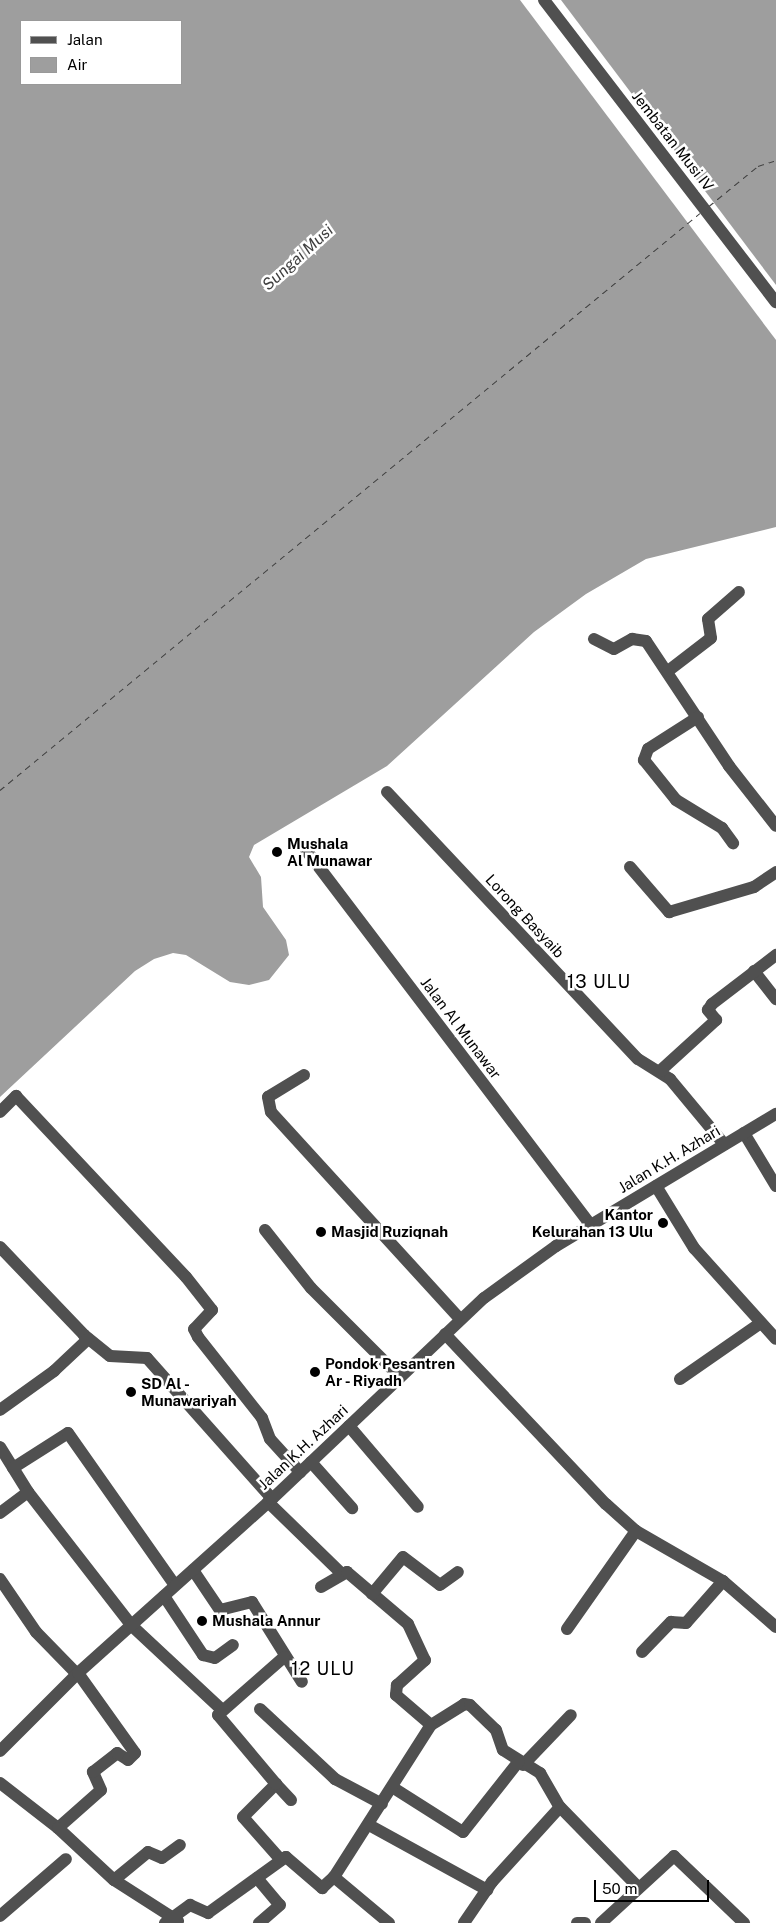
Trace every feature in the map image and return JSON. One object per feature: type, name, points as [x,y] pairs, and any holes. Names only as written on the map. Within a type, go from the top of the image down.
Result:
[{"type":"street","name":"Jembatan Musi IV","points":[[544,0],[776,302]]},
{"type":"street","points":[[668,670],[711,638],[708,619],[739,592]]},
{"type":"street","points":[[594,638],[614,649],[641,637],[668,670],[698,716],[776,826]]},
{"type":"street","points":[[698,716],[643,757],[676,800],[722,828],[734,842]]},
{"type":"street","name":"Lorong Basyaib","points":[[387,792],[638,1059],[660,1071],[724,1144]]},
{"type":"street","name":"Jalan Al Munawar","points":[[306,850],[591,1225]]},
{"type":"street","points":[[630,867],[669,912],[754,887],[776,872]]},
{"type":"street","points":[[660,1071],[716,1020],[709,1007],[776,955]]},
{"type":"street","points":[[754,971],[776,999]]},
{"type":"street","points":[[304,1075],[268,1097],[271,1112],[460,1318]]},
{"type":"street","points":[[0,1112],[16,1096],[186,1277],[212,1310],[194,1329],[198,1337],[262,1418],[270,1439],[300,1472]]},
{"type":"street","name":"Jalan K.H. Azhari","points":[[0,1751],[77,1673],[311,1462],[460,1318],[556,1246],[776,1114]]},
{"type":"street","points":[[744,1133],[776,1186]]},
{"type":"street","points":[[656,1186],[694,1248],[759,1324],[776,1339]]},
{"type":"street","points":[[265,1230],[311,1288],[400,1377]]},
{"type":"street","points":[[0,1247],[88,1339],[115,1358],[147,1358],[270,1500],[340,1572]]},
{"type":"street","points":[[680,1379],[759,1324]]},
{"type":"street","points":[[445,1334],[636,1530],[723,1582],[776,1627]]},
{"type":"street","points":[[0,1410],[54,1371],[88,1339]]},
{"type":"street","points":[[349,1426],[418,1507]]},
{"type":"street","points":[[13,1468],[68,1433],[175,1585]]},
{"type":"street","points":[[0,1447],[28,1492],[131,1624],[222,1710]]},
{"type":"street","points":[[311,1462],[352,1508]]},
{"type":"street","points":[[0,1513],[28,1492]]},
{"type":"street","points":[[567,1629],[636,1530]]},
{"type":"street","points":[[372,1594],[403,1557],[440,1585],[458,1572]]},
{"type":"street","points":[[193,1570],[220,1610],[252,1602],[284,1657],[302,1682]]},
{"type":"street","points":[[321,1587],[340,1572],[347,1572],[411,1628],[414,1644],[425,1660],[395,1692],[431,1725]]},
{"type":"street","points":[[0,1579],[36,1632],[77,1673],[135,1752],[128,1760],[117,1754],[93,1772],[101,1790],[58,1828]]},
{"type":"street","points":[[642,1652],[671,1622],[686,1623],[723,1582]]},
{"type":"street","points":[[164,1596],[203,1655],[215,1658],[233,1645]]},
{"type":"street","points":[[284,1657],[218,1715],[291,1800]]},
{"type":"street","points":[[0,1783],[58,1828],[114,1880],[173,1921],[190,1905],[208,1913],[286,1857],[322,1888],[334,1877],[369,1825],[431,1725],[468,1704],[496,1730],[503,1750],[521,1763],[540,1773],[560,1807],[638,1888]]},
{"type":"street","points":[[260,1709],[335,1779],[382,1804]]},
{"type":"street","points":[[392,1787],[463,1832],[521,1763],[571,1715]]},
{"type":"street","points":[[276,1784],[242,1817],[281,1860]]},
{"type":"street","points":[[464,1923],[487,1890],[560,1807]]},
{"type":"street","points":[[369,1825],[487,1890]]},
{"type":"street","points":[[114,1880],[148,1852],[162,1858],[180,1845]]},
{"type":"street","points":[[601,1923],[674,1856],[744,1923]]},
{"type":"street","points":[[0,1916],[66,1859]]},
{"type":"street","points":[[334,1877],[389,1923]]},
{"type":"street","points":[[257,1878],[280,1905],[260,1923]]},
{"type":"street","points":[[577,1923],[585,1923]]},
{"type":"water","name":"Sungai Musi","points":[[0,0],[776,0],[776,527],[646,559],[586,594],[534,632],[387,766],[254,845],[249,857],[261,877],[263,907],[286,940],[289,955],[269,980],[249,985],[230,982],[186,955],[173,953],[154,959],[135,971],[0,1097]]},
{"type":"pier","points":[[520,0],[561,0],[776,285],[776,340]]},
{"type":"ferry route","points":[[709,206],[758,166],[776,160]]},
{"type":"ferry route","points":[[0,790],[700,213]]},
{"type":"place","name":"Mushala Al Munawar","points":[[277,852]]},
{"type":"place","name":"Kantor Kelurahan 13 Ulu","points":[[663,1223]]},
{"type":"place","name":"Masjid Ruziqnah","points":[[321,1232]]},
{"type":"place","name":"Pondok Pesantren Ar - Riyadh","points":[[315,1372]]},
{"type":"place","name":"SD Al - Munawariyah","points":[[131,1392]]},
{"type":"place","name":"Mushala Annur","points":[[202,1621]]},
{"type":"district","name":"13 ULU","points":[[599,982]]},
{"type":"district","name":"12 ULU","points":[[323,1669]]}]
